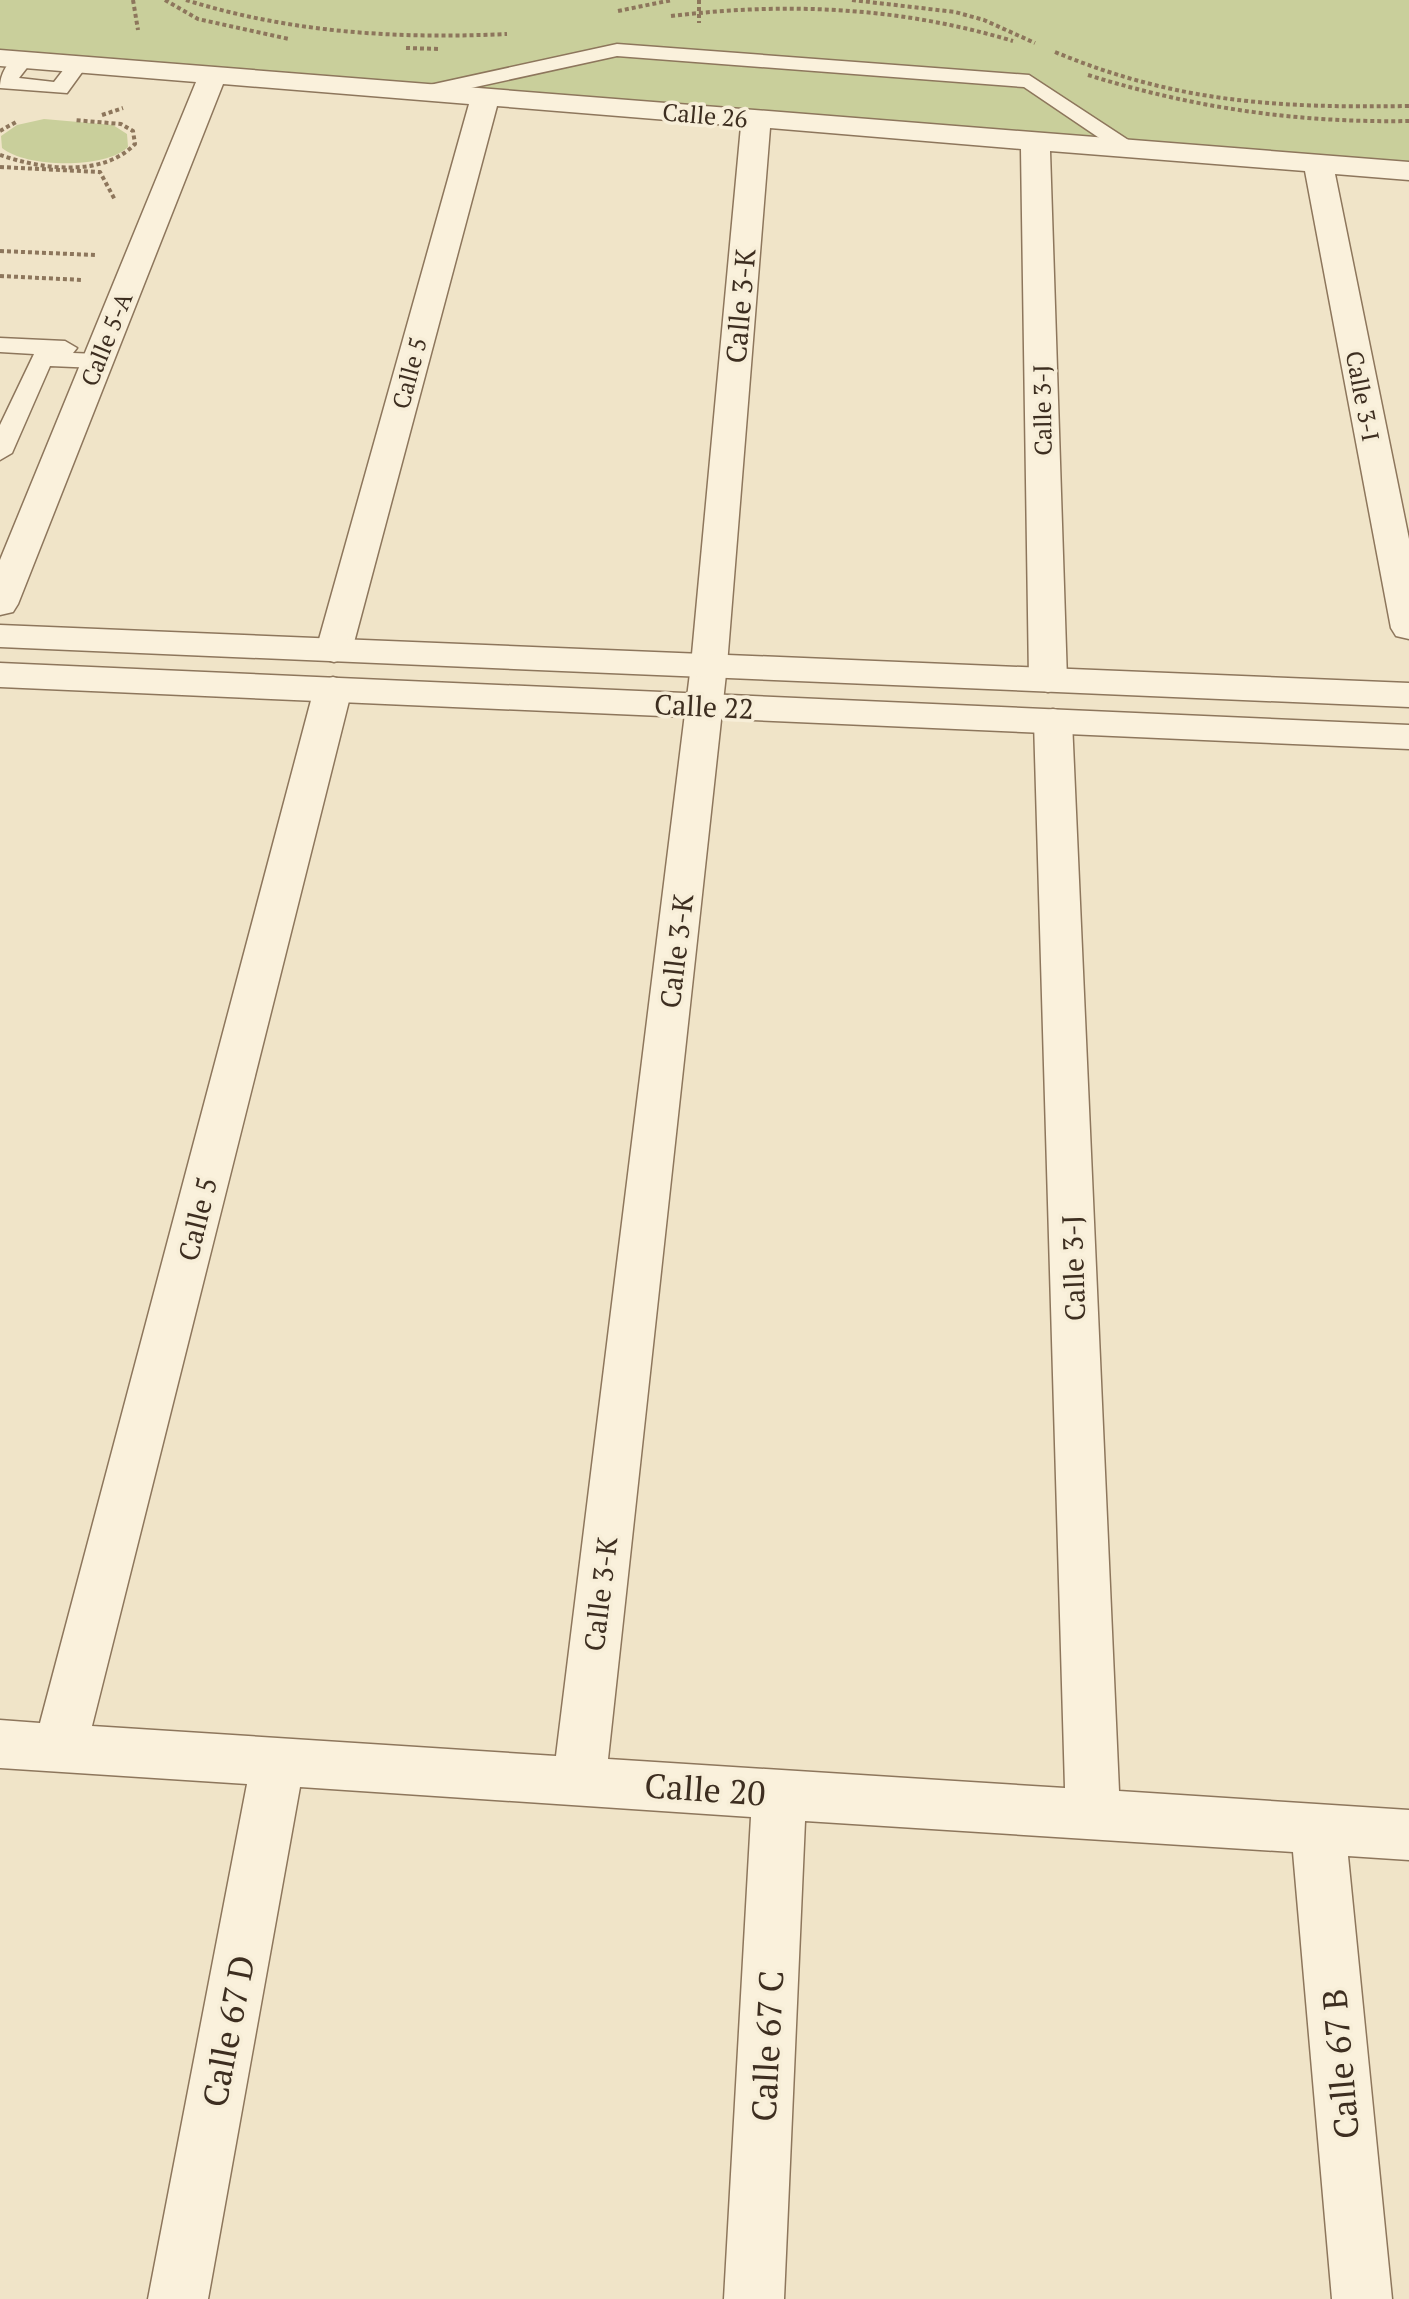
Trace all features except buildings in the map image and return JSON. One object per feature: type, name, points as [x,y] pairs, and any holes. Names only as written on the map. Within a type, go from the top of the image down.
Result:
[{"type":"street","name":"Calle 26","points":[[11,59],[1409,171]]},
{"type":"street","name":"Calle 5-A","points":[[3,589],[213,75]]},
{"type":"street","name":"Calle 5","points":[[60,1748],[333,670],[485,97]]},
{"type":"street","name":"Calle 3-K","points":[[579,1781],[707,686],[756,119]]},
{"type":"street","name":"Calle 3-J","points":[[1035,141],[1051,700],[1093,1814]]},
{"type":"street","name":"Calle 3-I","points":[[1318,164],[1409,628]]},
{"type":"street","name":"Calle 22","points":[[0,636],[333,670]]},
{"type":"street","name":"Calle 22","points":[[0,675],[333,670],[1051,700],[1409,695]]},
{"type":"street","name":"Calle 22","points":[[1051,700],[1409,737]]},
{"type":"street","name":"Calle 20","points":[[0,1744],[1409,1835]]},
{"type":"street","name":"Calle 67 D","points":[[178,2299],[278,1762]]},
{"type":"street","name":"Calle 67 C","points":[[754,2299],[779,1794]]},
{"type":"street","name":"Calle 67 B","points":[[1318,1829],[1362,2299]]},
{"type":"lane","points":[[425,92],[617,50],[1029,81],[1131,149]]},
{"type":"lane","points":[[0,345],[100,356]]},
{"type":"lane","points":[[0,453],[41,359],[100,356]]},
{"type":"path","points":[[186,0],[234,17],[337,34],[432,39],[509,34]]},
{"type":"path","points":[[615,12],[672,0]]},
{"type":"path","points":[[852,0],[955,12],[984,20],[1086,66],[1155,90],[1299,109],[1409,106]]},
{"type":"path","points":[[0,155],[23,162],[87,166],[126,155],[135,144],[133,131],[111,123],[91,108]]},
{"type":"path","points":[[0,167],[100,172],[120,210]]},
{"type":"path","points":[[0,251],[98,255]]},
{"type":"path","points":[[0,276],[91,280]]},
{"type":"green space","points":[[0,0],[1409,0],[1409,162],[0,49]]},
{"type":"green space","points":[[44,119],[113,125],[127,134],[128,147],[102,159],[66,163],[29,159],[2,148],[1,136],[17,125]]}]
